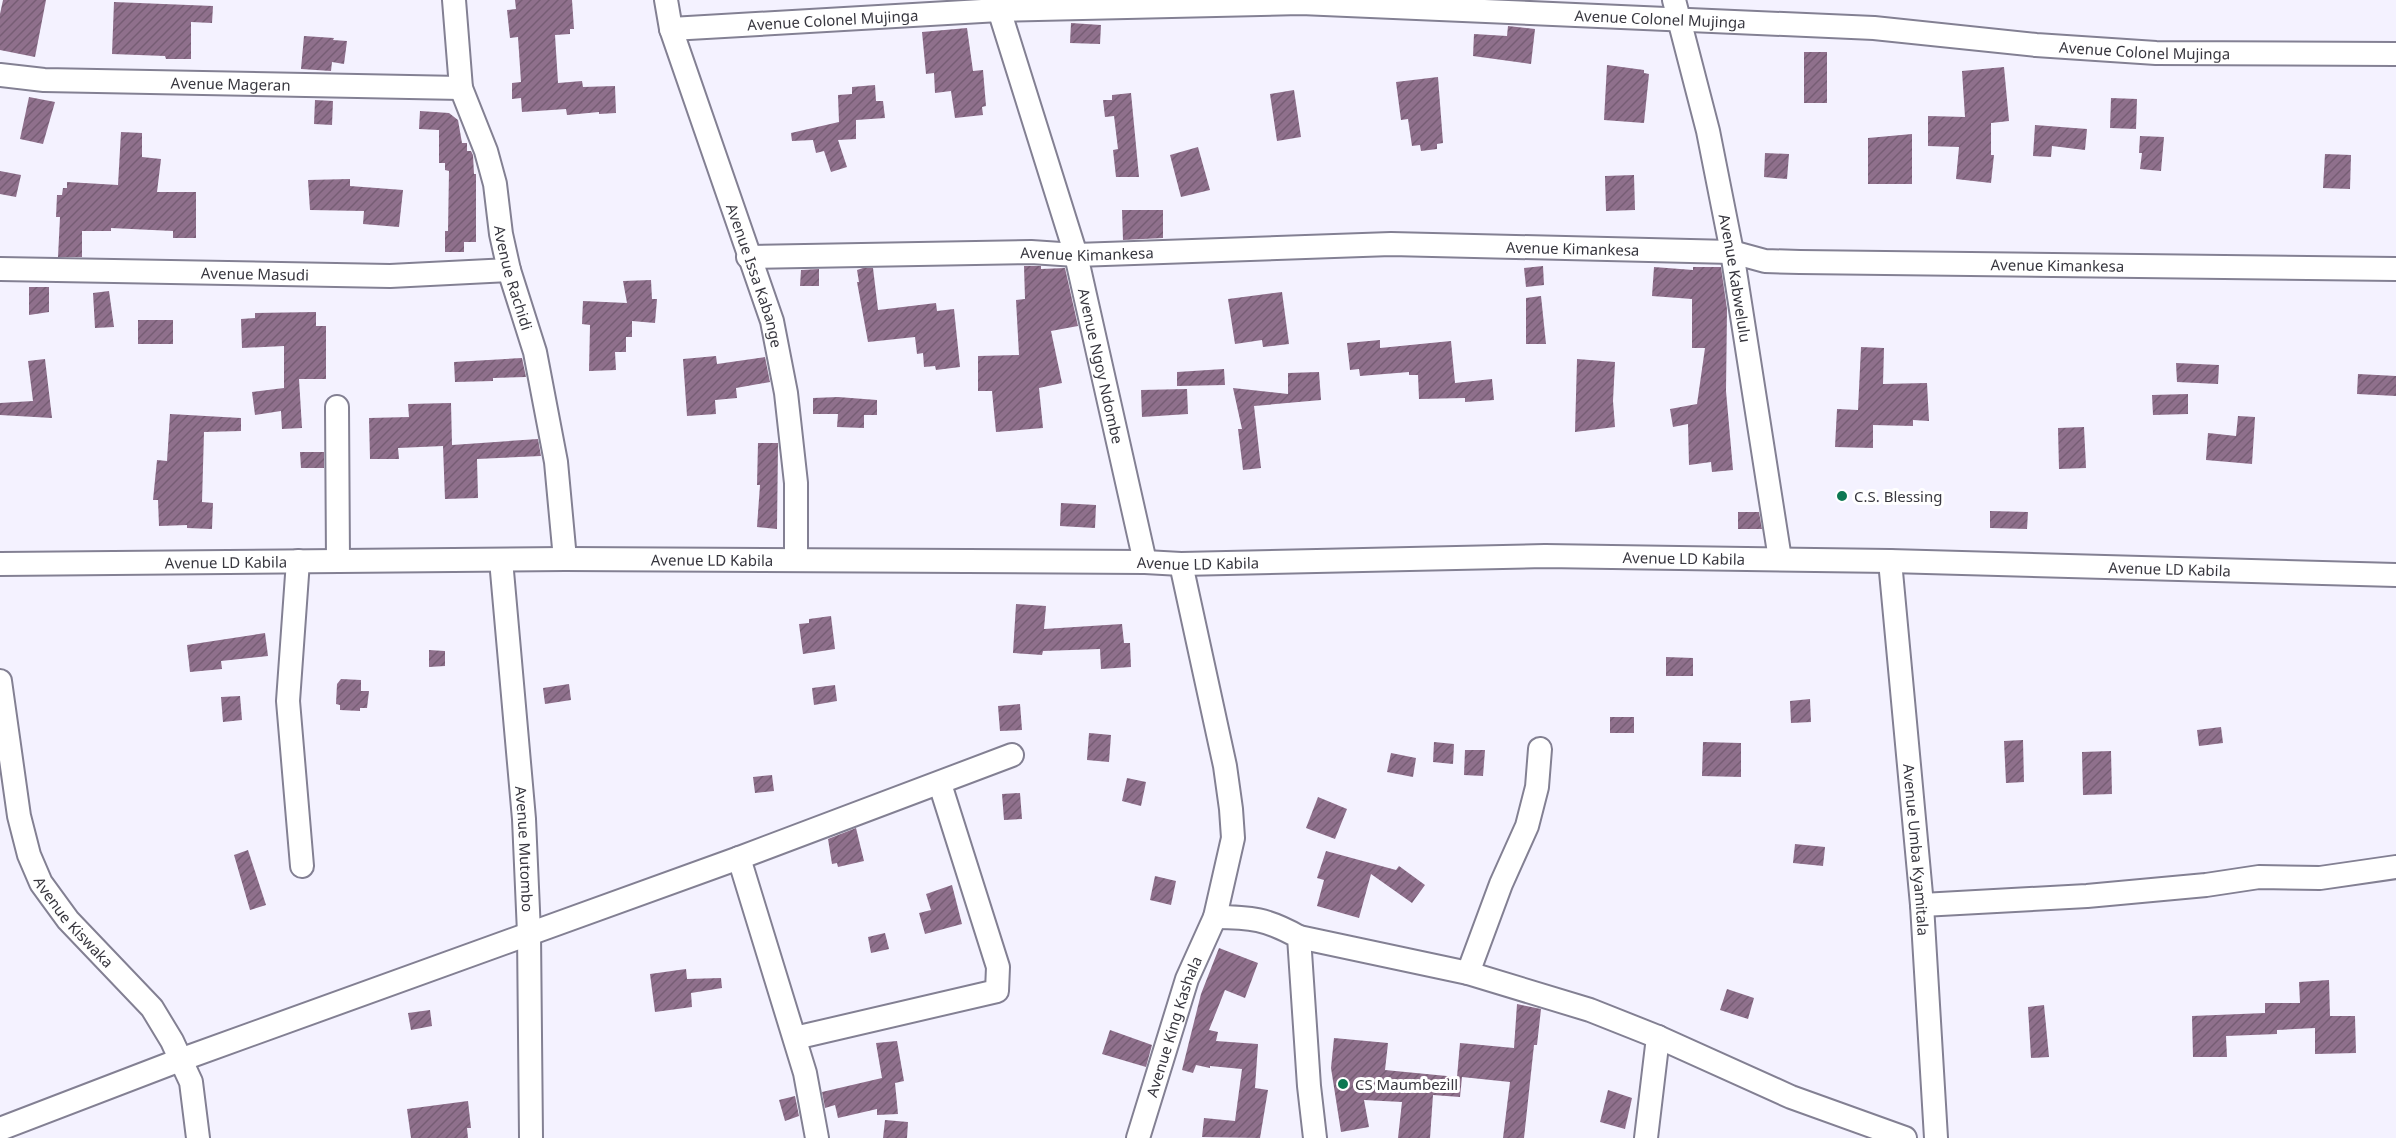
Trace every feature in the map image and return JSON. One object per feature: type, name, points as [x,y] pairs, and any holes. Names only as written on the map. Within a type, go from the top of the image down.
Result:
[{"type":"street","name":"Avenue Rachidi","points":[[454,0],[462,88],[486,151],[495,184],[501,234],[509,270],[535,352],[556,462],[565,559]]},
{"type":"street","name":"Avenue Issa Kabange","points":[[666,0],[671,29],[772,321],[786,393],[796,483],[796,559]]},
{"type":"street","name":"Avenue Colonel Mujinga","points":[[671,29],[998,5],[1301,1],[1676,10],[2036,45],[2156,53],[2396,54]]},
{"type":"street","name":"Avenue Ngoy Ndombe","points":[[998,5],[1076,255],[1145,562]]},
{"type":"street","name":"Avenue Kabwelulu","points":[[1676,10],[1708,131],[1732,252],[1780,560]]},
{"type":"street","name":"Avenue Mageran","points":[[0,75],[44,80],[462,88]]},
{"type":"street","name":"Avenue Kimankesa","points":[[748,257],[1031,252],[1076,255],[1391,244],[1732,252],[1765,261],[2396,269]]},
{"type":"street","name":"Avenue Masudi","points":[[0,269],[390,276],[509,270]]},
{"type":"street","points":[[337,407],[338,561]]},
{"type":"street","name":"Avenue LD Kabila","points":[[0,564],[796,559],[1181,564],[1545,556],[1890,561],[2396,575]]},
{"type":"street","name":"Avenue Mutombo","points":[[501,560],[524,819],[529,933],[531,1138]]},
{"type":"street","points":[[298,561],[288,701],[302,866]]},
{"type":"street","name":"Avenue Umba Kyamitala","points":[[1890,561],[1922,905],[1936,1138]]},
{"type":"street","name":"Avenue King Kashala","points":[[1138,1138],[1187,979],[1215,917],[1233,838],[1225,766],[1181,564]]},
{"type":"street","name":"Avenue Kiswaka","points":[[0,681],[8,790],[41,884],[68,920],[152,1008],[191,1082],[198,1138]]},
{"type":"street","points":[[1468,973],[1501,884],[1527,826],[1537,788],[1540,749]]},
{"type":"street","points":[[0,1129],[180,1060],[739,858],[1012,755]]},
{"type":"street","points":[[795,1038],[997,991],[998,967],[940,784]]},
{"type":"street","points":[[739,858],[805,1073],[817,1138]]},
{"type":"street","points":[[1922,905],[2099,895],[2206,885],[2259,877],[2320,878],[2396,867]]},
{"type":"street","points":[[1215,917],[1247,917],[1276,924],[1299,937],[1468,973],[1590,1010],[1658,1037],[1791,1097],[1905,1138]]},
{"type":"street","points":[[1299,937],[1309,1086],[1315,1138]]},
{"type":"street","points":[[1646,1138],[1658,1037]]},
{"type":"building","points":[[3,0],[46,0],[35,57],[0,50],[0,14]]},
{"type":"building","points":[[515,0],[572,0],[574,29],[570,29],[570,34],[555,35],[558,83],[582,81],[583,87],[615,86],[616,113],[567,115],[566,109],[522,112],[521,98],[512,99],[512,83],[521,82],[518,37],[510,38],[507,10],[516,9]]},
{"type":"building","points":[[114,2],[213,6],[212,23],[191,22],[191,59],[112,54]]},
{"type":"building","points":[[1071,23],[1101,25],[1100,44],[1070,43]]},
{"type":"building","points":[[1508,26],[1535,29],[1531,64],[1473,56],[1474,34],[1507,36]]},
{"type":"building","points":[[967,28],[973,71],[983,70],[986,106],[982,107],[983,115],[955,118],[951,91],[935,93],[934,73],[926,74],[922,32]]},
{"type":"building","points":[[304,36],[347,41],[344,64],[332,62],[331,71],[301,69]]},
{"type":"building","points":[[1804,52],[1827,52],[1827,103],[1804,103]]},
{"type":"building","points":[[1607,65],[1644,70],[1644,73],[1649,74],[1644,123],[1604,120]]},
{"type":"building","points":[[2004,67],[2009,121],[1991,123],[1991,155],[1994,155],[1991,183],[1956,179],[1959,147],[1928,146],[1928,116],[1965,117],[1962,71]]},
{"type":"building","points":[[1438,77],[1443,143],[1437,144],[1437,149],[1421,151],[1420,145],[1412,146],[1408,119],[1401,120],[1396,82]]},
{"type":"building","points":[[875,85],[876,101],[883,101],[885,118],[856,120],[856,139],[838,140],[847,167],[831,172],[824,151],[816,153],[813,140],[792,141],[791,133],[839,122],[838,95],[852,94],[852,87]]},
{"type":"building","points":[[1294,90],[1301,137],[1277,141],[1270,94]]},
{"type":"building","points":[[1131,93],[1139,177],[1116,177],[1113,150],[1118,149],[1114,116],[1105,117],[1103,100],[1112,100],[1112,95]]},
{"type":"building","points":[[29,97],[55,102],[43,144],[20,139]]},
{"type":"building","points":[[2111,98],[2137,99],[2136,129],[2110,128]]},
{"type":"building","points":[[315,100],[333,101],[332,125],[314,124]]},
{"type":"building","points":[[420,111],[449,113],[458,120],[462,143],[467,143],[467,151],[471,151],[473,155],[474,174],[476,174],[476,242],[464,242],[464,252],[445,252],[445,231],[448,231],[449,171],[445,170],[445,163],[439,163],[439,130],[419,129]]},
{"type":"building","points":[[2035,125],[2087,129],[2085,150],[2052,146],[2051,157],[2033,156]]},
{"type":"building","points":[[121,132],[142,133],[142,157],[161,159],[157,192],[196,192],[196,238],[173,238],[173,231],[111,228],[111,231],[82,231],[82,257],[58,257],[60,217],[56,217],[57,195],[62,195],[63,188],[67,188],[67,182],[118,185]]},
{"type":"building","points":[[1912,134],[1912,184],[1868,184],[1868,138]]},
{"type":"building","points":[[2140,136],[2164,137],[2161,171],[2140,169],[2142,153],[2139,153]]},
{"type":"building","points":[[1198,147],[1210,190],[1181,197],[1170,155]]},
{"type":"building","points":[[1765,153],[1789,154],[1787,179],[1764,177]]},
{"type":"building","points":[[2325,154],[2351,155],[2350,189],[2323,188]]},
{"type":"building","points":[[0,171],[21,175],[16,197],[0,194]]},
{"type":"building","points":[[1634,175],[1635,210],[1606,211],[1605,176]]},
{"type":"building","points":[[350,179],[350,186],[403,190],[399,227],[363,224],[364,211],[310,210],[308,180]]},
{"type":"building","points":[[1122,210],[1163,210],[1163,238],[1123,240]]},
{"type":"building","points":[[1024,266],[1041,266],[1041,269],[1065,268],[1078,326],[1051,331],[1062,383],[1039,388],[1043,428],[996,432],[992,391],[978,391],[978,356],[1019,355],[1016,300],[1025,299]]},
{"type":"building","points":[[1543,266],[1544,285],[1526,287],[1524,268]]},
{"type":"building","points":[[1654,267],[1693,270],[1693,267],[1721,267],[1727,309],[1726,391],[1733,470],[1712,472],[1711,462],[1689,465],[1688,424],[1673,427],[1670,409],[1697,404],[1705,348],[1692,348],[1692,299],[1652,296]]},
{"type":"building","points":[[873,268],[878,310],[936,303],[937,311],[954,309],[960,367],[936,370],[935,366],[924,367],[923,353],[917,354],[915,337],[868,342],[857,282],[859,282],[857,270]]},
{"type":"building","points":[[819,269],[819,286],[800,286],[801,270]]},
{"type":"building","points":[[651,280],[652,299],[657,299],[655,323],[632,321],[632,337],[626,337],[626,352],[615,352],[616,370],[589,371],[590,325],[582,324],[583,301],[627,303],[623,281]]},
{"type":"building","points":[[29,287],[49,287],[49,312],[29,315]]},
{"type":"building","points":[[109,291],[114,327],[95,328],[93,293]]},
{"type":"building","points":[[1282,292],[1289,344],[1263,347],[1262,340],[1235,344],[1228,299]]},
{"type":"building","points":[[1541,296],[1546,344],[1526,344],[1526,298]]},
{"type":"building","points":[[316,312],[316,326],[326,326],[326,379],[299,379],[302,428],[282,429],[281,411],[255,415],[252,392],[284,388],[284,346],[242,348],[241,319],[255,318],[255,313]]},
{"type":"building","points":[[138,320],[173,320],[173,344],[138,344]]},
{"type":"building","points":[[1380,340],[1380,348],[1451,341],[1455,383],[1492,379],[1494,400],[1465,402],[1465,398],[1419,399],[1418,375],[1409,375],[1409,372],[1360,376],[1359,369],[1350,370],[1347,343]]},
{"type":"building","points":[[1861,347],[1884,348],[1883,384],[1927,383],[1929,421],[1913,420],[1913,426],[1873,425],[1873,448],[1835,447],[1837,409],[1858,410]]},
{"type":"building","points":[[716,356],[717,364],[765,357],[770,382],[736,388],[737,398],[715,400],[716,414],[687,416],[683,359]]},
{"type":"building","points":[[522,358],[526,377],[455,382],[454,362]]},
{"type":"building","points":[[45,359],[52,418],[0,415],[0,403],[33,401],[28,361]]},
{"type":"building","points":[[1577,359],[1615,362],[1613,401],[1615,427],[1575,432]]},
{"type":"building","points":[[2176,363],[2219,365],[2218,384],[2177,382]]},
{"type":"building","points":[[1224,369],[1225,385],[1177,386],[1177,372]]},
{"type":"building","points":[[1319,372],[1321,400],[1254,406],[1261,468],[1243,470],[1238,429],[1242,429],[1233,388],[1288,394],[1288,373]]},
{"type":"building","points":[[2358,374],[2396,376],[2396,396],[2357,394]]},
{"type":"building","points":[[1187,389],[1188,414],[1142,417],[1141,390]]},
{"type":"building","points":[[2188,394],[2188,414],[2153,415],[2152,395]]},
{"type":"building","points":[[813,398],[877,400],[877,415],[864,415],[864,428],[837,427],[838,414],[813,414]]},
{"type":"building","points":[[451,403],[452,445],[538,439],[541,456],[477,459],[478,498],[445,499],[443,446],[398,448],[399,459],[370,459],[369,418],[409,417],[408,404]]},
{"type":"building","points":[[170,414],[241,418],[241,431],[204,432],[202,502],[213,503],[212,529],[187,528],[187,525],[159,526],[158,500],[153,500],[157,460],[167,461]]},
{"type":"building","points":[[2238,416],[2255,417],[2252,464],[2206,460],[2208,433],[2236,436]]},
{"type":"building","points":[[2084,427],[2086,468],[2059,469],[2058,428]]},
{"type":"building","points":[[758,443],[778,443],[777,529],[757,527],[760,485],[757,485]]},
{"type":"building","points":[[300,452],[324,452],[324,468],[301,468]]},
{"type":"building","points":[[1061,503],[1096,505],[1095,528],[1060,526]]},
{"type":"building","points":[[1990,511],[2028,512],[2027,529],[1990,528]]},
{"type":"building","points":[[1738,512],[1759,512],[1762,529],[1738,529]]},
{"type":"building","points":[[1016,604],[1046,606],[1044,629],[1122,624],[1124,643],[1130,643],[1131,667],[1101,669],[1100,649],[1043,651],[1042,655],[1013,653]]},
{"type":"building","points":[[831,616],[835,649],[803,654],[799,624],[809,623],[809,619]]},
{"type":"building","points":[[265,633],[268,656],[221,661],[222,669],[190,672],[187,645]]},
{"type":"building","points":[[429,650],[445,651],[445,666],[429,667]]},
{"type":"building","points":[[1666,657],[1693,658],[1693,676],[1666,676]]},
{"type":"building","points":[[341,679],[361,680],[361,691],[369,691],[367,708],[360,708],[360,711],[340,710],[340,705],[336,704],[337,684]]},
{"type":"building","points":[[569,684],[571,700],[545,704],[543,688]]},
{"type":"building","points":[[835,685],[837,701],[814,705],[812,688]]},
{"type":"building","points":[[240,696],[242,720],[223,722],[221,697]]},
{"type":"building","points":[[1810,699],[1811,722],[1791,723],[1790,701]]},
{"type":"building","points":[[1020,704],[1022,730],[1000,731],[998,706]]},
{"type":"building","points":[[1610,717],[1634,717],[1634,733],[1610,733]]},
{"type":"building","points":[[2221,727],[2223,743],[2199,746],[2197,730]]},
{"type":"building","points":[[1089,733],[1111,735],[1109,762],[1087,760]]},
{"type":"building","points":[[2023,740],[2024,782],[2006,783],[2004,741]]},
{"type":"building","points":[[1434,742],[1454,744],[1453,764],[1433,762]]},
{"type":"building","points":[[1703,742],[1741,743],[1741,777],[1702,776]]},
{"type":"building","points":[[1465,750],[1485,750],[1483,776],[1464,775]]},
{"type":"building","points":[[2111,751],[2112,794],[2083,795],[2082,752]]},
{"type":"building","points":[[1391,753],[1416,758],[1413,777],[1387,772]]},
{"type":"building","points":[[772,775],[774,791],[755,793],[753,777]]},
{"type":"building","points":[[1127,778],[1146,782],[1141,806],[1122,801]]},
{"type":"building","points":[[1020,793],[1022,819],[1004,820],[1002,794]]},
{"type":"building","points":[[1318,797],[1347,809],[1335,839],[1306,828]]},
{"type":"building","points":[[856,828],[864,861],[838,867],[837,863],[832,864],[828,839]]},
{"type":"building","points":[[1795,844],[1825,847],[1823,866],[1793,863]]},
{"type":"building","points":[[248,850],[266,905],[250,910],[234,855]]},
{"type":"building","points":[[1326,851],[1396,870],[1399,866],[1425,885],[1412,903],[1371,874],[1359,918],[1317,906],[1324,880],[1317,878]]},
{"type":"building","points":[[1155,876],[1176,881],[1171,905],[1150,900]]},
{"type":"building","points":[[952,885],[962,924],[925,934],[919,913],[931,910],[926,894]]},
{"type":"building","points":[[885,933],[889,949],[871,953],[868,937]]},
{"type":"building","points":[[1219,948],[1258,963],[1245,998],[1225,990],[1209,1030],[1218,1032],[1216,1041],[1258,1044],[1255,1088],[1268,1090],[1260,1138],[1202,1137],[1204,1118],[1235,1121],[1242,1069],[1196,1065],[1193,1073],[1182,1070],[1201,994]]},
{"type":"building","points":[[686,969],[687,979],[721,978],[722,988],[691,993],[692,1007],[655,1012],[650,974]]},
{"type":"building","points":[[2329,980],[2330,1016],[2355,1016],[2356,1053],[2315,1054],[2315,1028],[2277,1030],[2277,1034],[2226,1036],[2227,1057],[2193,1057],[2192,1016],[2265,1013],[2265,1003],[2300,1003],[2299,982]]},
{"type":"building","points":[[1727,989],[1754,998],[1748,1019],[1720,1010]]},
{"type":"building","points":[[1517,1004],[1541,1009],[1537,1045],[1534,1045],[1524,1138],[1503,1138],[1510,1082],[1462,1077],[1460,1097],[1433,1095],[1430,1138],[1398,1138],[1402,1102],[1364,1100],[1369,1127],[1341,1132],[1331,1068],[1334,1038],[1388,1043],[1385,1070],[1457,1077],[1460,1043],[1514,1048]]},
{"type":"building","points":[[2044,1005],[2049,1057],[2031,1058],[2028,1007]]},
{"type":"building","points":[[430,1010],[432,1026],[411,1030],[408,1013]]},
{"type":"building","points":[[1110,1030],[1152,1045],[1146,1067],[1102,1054]]},
{"type":"building","points":[[897,1041],[904,1081],[895,1083],[898,1114],[877,1115],[877,1109],[838,1118],[835,1105],[825,1108],[822,1092],[882,1078],[876,1043]]},
{"type":"building","points":[[1608,1090],[1632,1098],[1625,1129],[1600,1122]]},
{"type":"building","points":[[795,1096],[799,1116],[785,1121],[779,1100]]},
{"type":"building","points":[[468,1101],[471,1128],[467,1128],[468,1138],[411,1138],[407,1109]]},
{"type":"building","points":[[885,1120],[908,1122],[907,1138],[883,1138]]},
{"type":"place","name":"C.S. Blessing","points":[[1842,496]]},
{"type":"place","name":"CS Maumbezill","points":[[1343,1084]]}]
